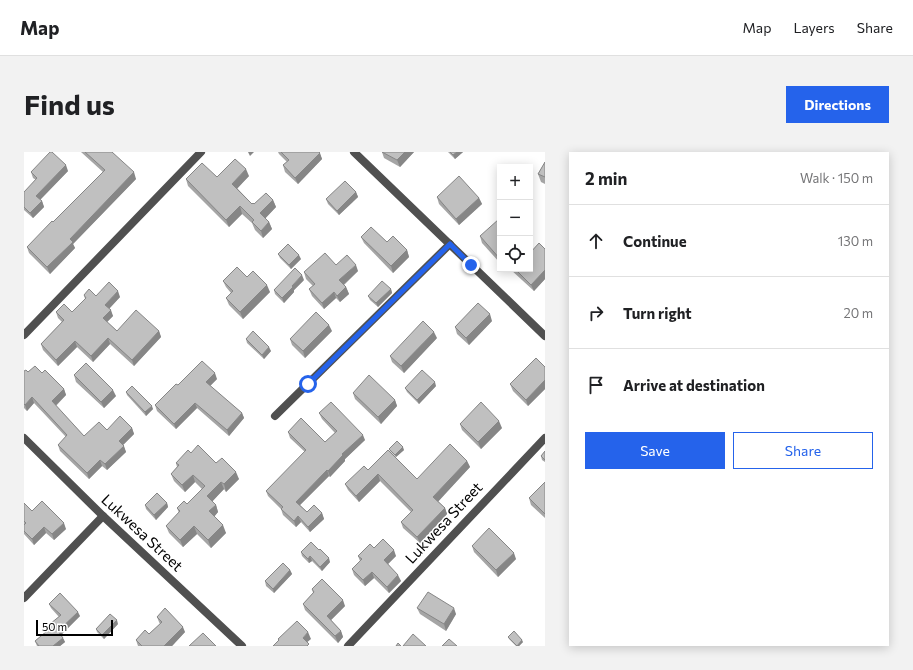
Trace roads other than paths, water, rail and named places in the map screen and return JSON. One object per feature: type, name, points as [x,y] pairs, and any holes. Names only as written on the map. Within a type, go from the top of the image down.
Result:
[{"type":"street","points":[[24,335],[201,152]]},
{"type":"street","points":[[354,152],[545,336]]},
{"type":"street","points":[[275,416],[450,244]]},
{"type":"street","name":"Lukwesa Street","points":[[24,438],[103,516],[242,646]]},
{"type":"street","name":"Lukwesa Street","points":[[348,646],[545,438]]},
{"type":"street","points":[[24,598],[103,516]]}]
